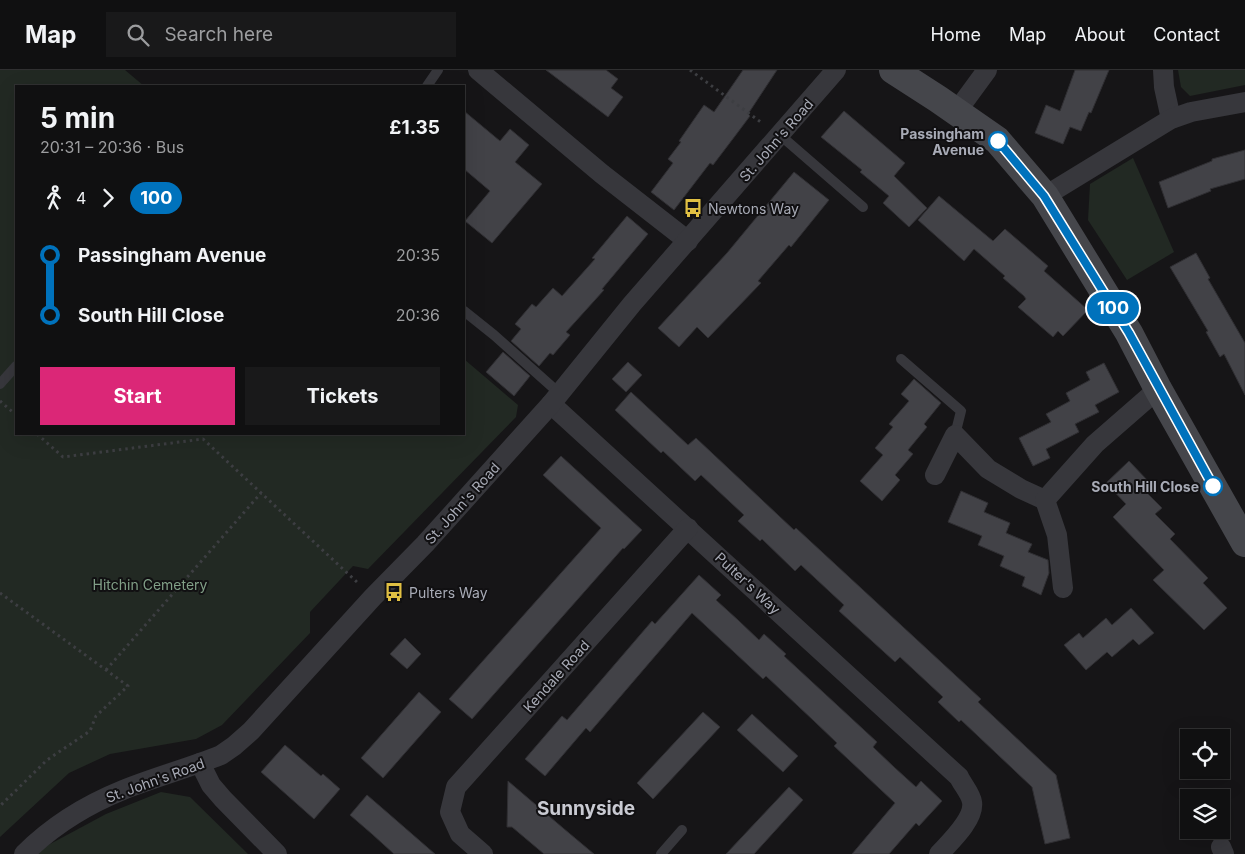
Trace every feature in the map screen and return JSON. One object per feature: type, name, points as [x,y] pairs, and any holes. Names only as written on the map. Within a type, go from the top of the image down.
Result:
[{"type":"street","points":[[478,70],[602,174],[688,241]]},
{"type":"street","name":"St. John's Road","points":[[24,854],[54,828],[99,800],[221,755],[251,731],[373,596],[425,544],[555,398],[632,304],[836,70]]},
{"type":"street","points":[[893,70],[957,111],[997,140],[1044,196],[1129,333],[1158,389],[1245,543]]},
{"type":"street","points":[[957,111],[987,70]]},
{"type":"street","points":[[1163,70],[1164,86],[1171,119]]},
{"type":"street","points":[[1044,196],[1171,119],[1191,112],[1245,102]]},
{"type":"street","points":[[1044,500],[1095,444],[1158,389]]},
{"type":"street","name":"Pulter's Way","points":[[555,398],[688,528],[959,777],[972,802],[970,814],[962,828],[939,854]]},
{"type":"street","points":[[936,475],[955,435],[988,469],[1021,489],[1044,500],[1057,535],[1063,588]]},
{"type":"street","name":"Kendale Road","points":[[483,854],[460,834],[450,812],[456,787],[688,528]]},
{"type":"street","points":[[200,763],[211,785],[277,854]]},
{"type":"lane","points":[[428,85],[438,70]]},
{"type":"lane","points":[[780,135],[863,207]]},
{"type":"lane","points":[[465,313],[494,335],[555,398]]},
{"type":"lane","points":[[900,358],[961,411],[955,435]]},
{"type":"lane","points":[[0,384],[15,367]]},
{"type":"lane","points":[[661,854],[682,830]]},
{"type":"path","points":[[690,70],[780,135]]},
{"type":"path","points":[[0,401],[15,414]]},
{"type":"path","points":[[38,435],[63,457],[203,439],[373,596]]},
{"type":"path","points":[[106,670],[261,493]]},
{"type":"path","points":[[0,593],[128,686],[96,716],[90,731],[47,760],[0,806]]},
{"type":"green space","name":"Hitchin Cemetery","points":[[0,70],[125,70],[143,85],[15,85],[15,435],[465,435],[465,360],[518,405],[516,417],[368,569],[353,566],[310,612],[310,633],[222,725],[196,739],[110,754],[69,773],[0,837]]},
{"type":"green space","points":[[1178,70],[1245,70],[1245,85],[1190,96],[1181,87]]},
{"type":"green space","points":[[1133,158],[1174,252],[1127,280],[1088,220],[1090,184]]},
{"type":"green space","points":[[161,792],[190,797],[248,854],[35,854],[39,850],[106,814]]},
{"type":"building","points":[[546,70],[606,70],[618,79],[611,88],[623,97],[608,117]]},
{"type":"building","points":[[743,70],[777,70],[748,114],[750,116],[713,165],[710,163],[674,210],[651,192],[673,163],[668,159],[704,105],[714,112]]},
{"type":"building","points":[[1075,70],[1109,70],[1091,113],[1089,112],[1081,131],[1070,127],[1063,144],[1035,133],[1046,105],[1060,111]]},
{"type":"building","points":[[844,111],[905,163],[894,176],[927,208],[909,227],[883,203],[889,196],[860,172],[862,170],[821,137]]},
{"type":"building","points":[[465,112],[500,141],[510,129],[529,145],[515,162],[542,184],[492,243],[465,221],[490,191],[465,170]]},
{"type":"building","points":[[1245,150],[1245,179],[1210,189],[1211,191],[1168,208],[1159,182],[1212,161],[1212,159]]},
{"type":"building","points":[[794,172],[829,200],[791,247],[789,245],[758,281],[761,283],[708,338],[697,327],[679,347],[658,328],[727,253]]},
{"type":"building","points":[[939,196],[993,241],[1005,229],[1048,266],[1044,271],[1088,310],[1063,336],[1058,331],[1053,337],[1018,307],[1026,299],[1024,296],[1003,278],[1005,276],[974,249],[964,261],[918,220]]},
{"type":"building","points":[[627,216],[648,234],[602,289],[604,290],[566,332],[570,335],[553,355],[550,353],[539,366],[511,341],[521,329],[515,324],[532,304],[536,307],[553,288],[562,296],[595,259],[592,258]]},
{"type":"building","points":[[1196,253],[1210,278],[1208,279],[1245,343],[1245,395],[1224,354],[1220,357],[1206,332],[1208,331],[1170,267]]},
{"type":"building","points":[[503,352],[530,376],[514,396],[486,372]]},
{"type":"building","points":[[628,362],[642,375],[626,392],[612,379]]},
{"type":"building","points":[[1104,363],[1119,392],[1095,405],[1099,412],[1075,424],[1079,432],[1046,449],[1050,458],[1033,466],[1019,438],[1051,422],[1046,414],[1070,401],[1066,393],[1090,380],[1086,372]]},
{"type":"building","points":[[914,379],[941,403],[924,424],[927,427],[908,450],[913,454],[895,475],[900,480],[882,501],[860,481],[883,455],[875,448],[893,427],[889,424],[909,401],[901,394]]},
{"type":"building","points":[[631,392],[688,445],[696,438],[794,530],[796,528],[981,699],[978,702],[1056,775],[1070,838],[1045,844],[1032,787],[961,720],[959,722],[938,702],[943,697],[900,657],[895,662],[839,611],[844,605],[801,565],[795,571],[762,539],[760,541],[738,521],[744,515],[701,475],[695,481],[663,451],[661,453],[615,410]]},
{"type":"building","points":[[561,456],[642,530],[623,548],[472,719],[449,699],[601,528],[543,475]]},
{"type":"building","points":[[1129,461],[1149,482],[1142,488],[1162,508],[1155,514],[1175,534],[1170,539],[1208,578],[1203,583],[1227,608],[1204,630],[1153,580],[1164,570],[1113,517],[1126,504],[1106,483]]},
{"type":"building","points":[[961,491],[988,503],[984,512],[1010,523],[1006,533],[1032,544],[1028,552],[1048,560],[1049,573],[1041,595],[1022,586],[1025,577],[1000,566],[1004,556],[978,545],[982,536],[948,522]]},
{"type":"building","points":[[699,575],[721,595],[716,600],[759,640],[764,634],[786,654],[784,656],[877,742],[873,747],[894,767],[916,787],[921,781],[942,801],[919,826],[916,823],[889,854],[852,854],[895,803],[834,746],[837,743],[766,676],[763,679],[692,613],[590,732],[586,728],[545,776],[525,759],[562,716],[567,720],[652,621],[655,624]]},
{"type":"building","points":[[1131,608],[1154,633],[1139,645],[1133,639],[1112,657],[1107,652],[1086,670],[1064,645],[1079,633],[1083,638],[1106,618],[1112,625]]},
{"type":"building","points":[[405,638],[421,654],[407,669],[390,654]]},
{"type":"building","points":[[419,692],[441,712],[383,778],[361,758]]},
{"type":"building","points":[[703,712],[720,727],[653,799],[637,783]]},
{"type":"building","points":[[752,714],[798,756],[783,772],[737,730]]},
{"type":"building","points":[[285,745],[321,776],[323,774],[340,789],[314,819],[261,772]]},
{"type":"building","points":[[508,781],[594,854],[544,854],[512,827],[507,827]]},
{"type":"building","points":[[789,787],[803,800],[754,854],[726,854]]},
{"type":"building","points":[[367,795],[435,854],[394,854],[350,815]]},
{"type":"bus line","name":"100","points":[[998,141],[1044,196],[1129,333],[1158,389],[1213,486]]},
{"type":"place","name":"Passingham Avenue","points":[[998,141]]},
{"type":"place","name":"Newtons Way","points":[[693,208]]},
{"type":"place","name":"South Hill Close","points":[[1213,486]]},
{"type":"place","name":"Pulters Way","points":[[394,592]]},
{"type":"district","name":"Sunnyside","points":[[586,808]]}]
